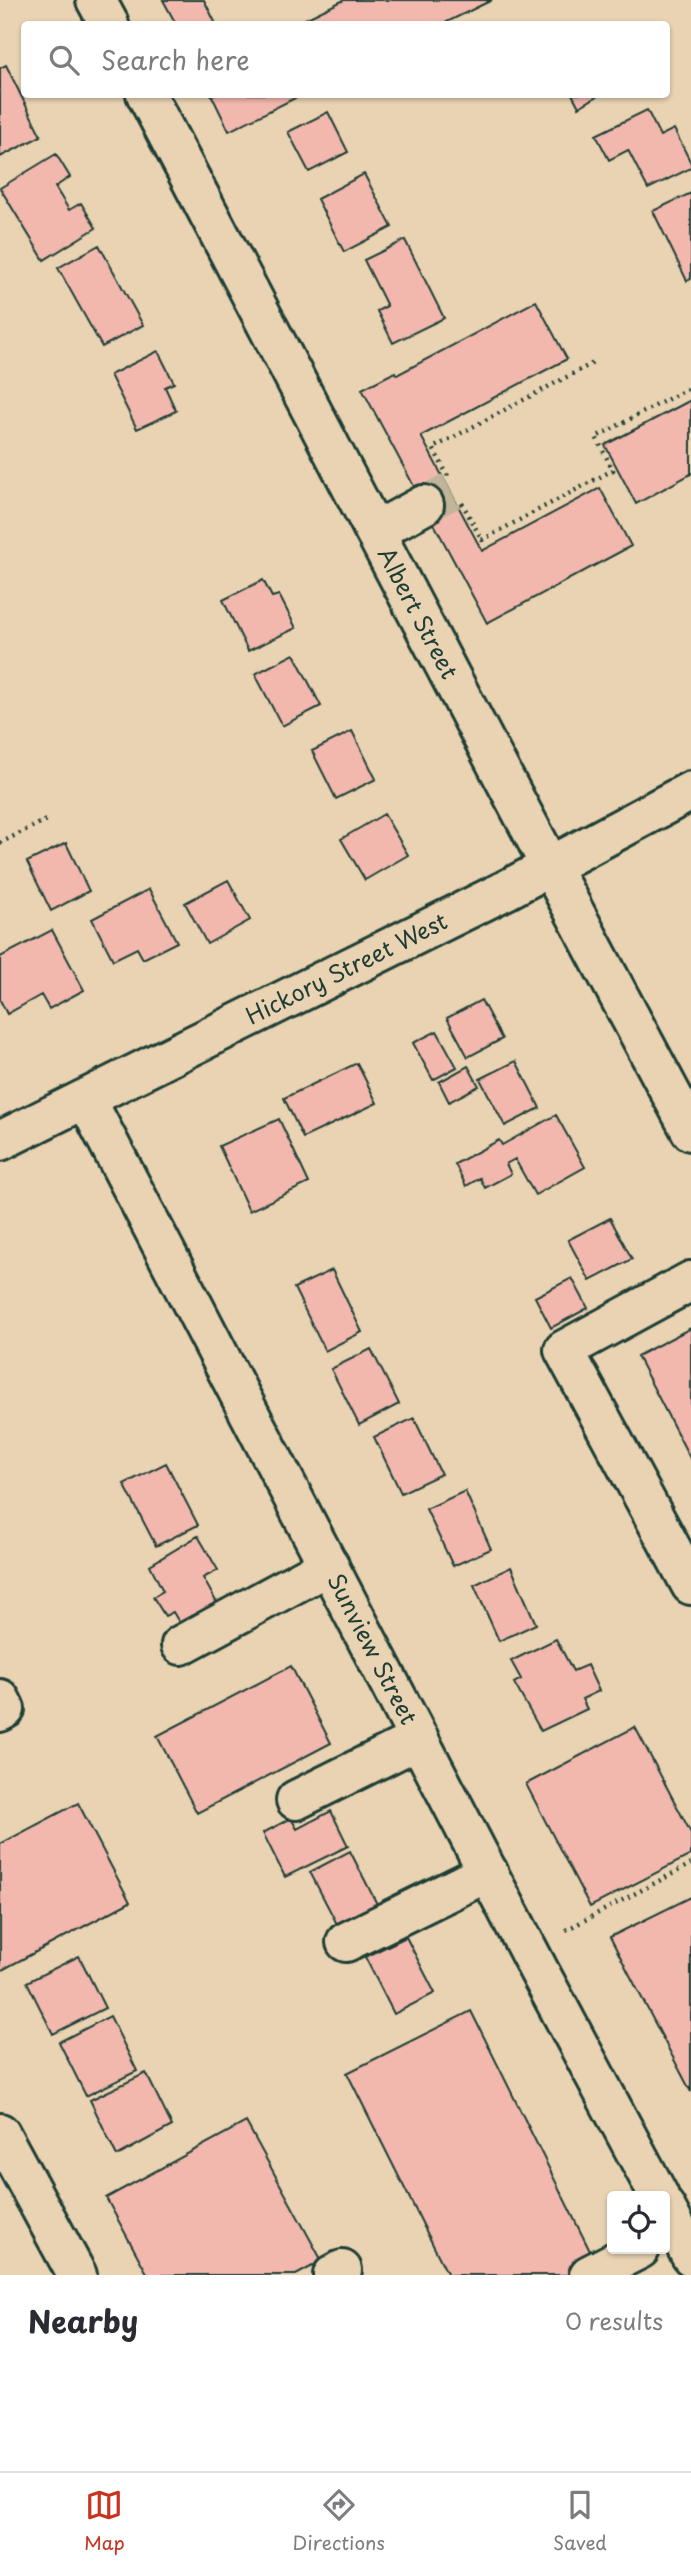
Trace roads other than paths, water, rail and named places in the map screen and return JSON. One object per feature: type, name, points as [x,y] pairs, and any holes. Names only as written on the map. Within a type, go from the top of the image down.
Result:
[{"type":"street","points":[[96,0],[107,21]]},
{"type":"street","name":"Albert Street","points":[[148,98],[549,867],[691,1131]]},
{"type":"street","points":[[376,531],[424,505]]},
{"type":"street","name":"Hickory Street West","points":[[0,1141],[549,867],[691,791]]},
{"type":"street","name":"Sunview Street","points":[[86,1099],[488,1872],[675,2224]]},
{"type":"street","points":[[691,1281],[564,1350],[691,1585]]},
{"type":"street","points":[[181,1644],[329,1565]]},
{"type":"street","points":[[0,1699],[5,1709],[0,1712]]},
{"type":"street","points":[[296,1800],[419,1740]]},
{"type":"street","points":[[346,1942],[488,1872]]},
{"type":"street","points":[[0,2133],[77,2275]]},
{"type":"street","points":[[589,2275],[630,2254]]},
{"type":"tunnel","points":[[424,505],[451,491]]}]
